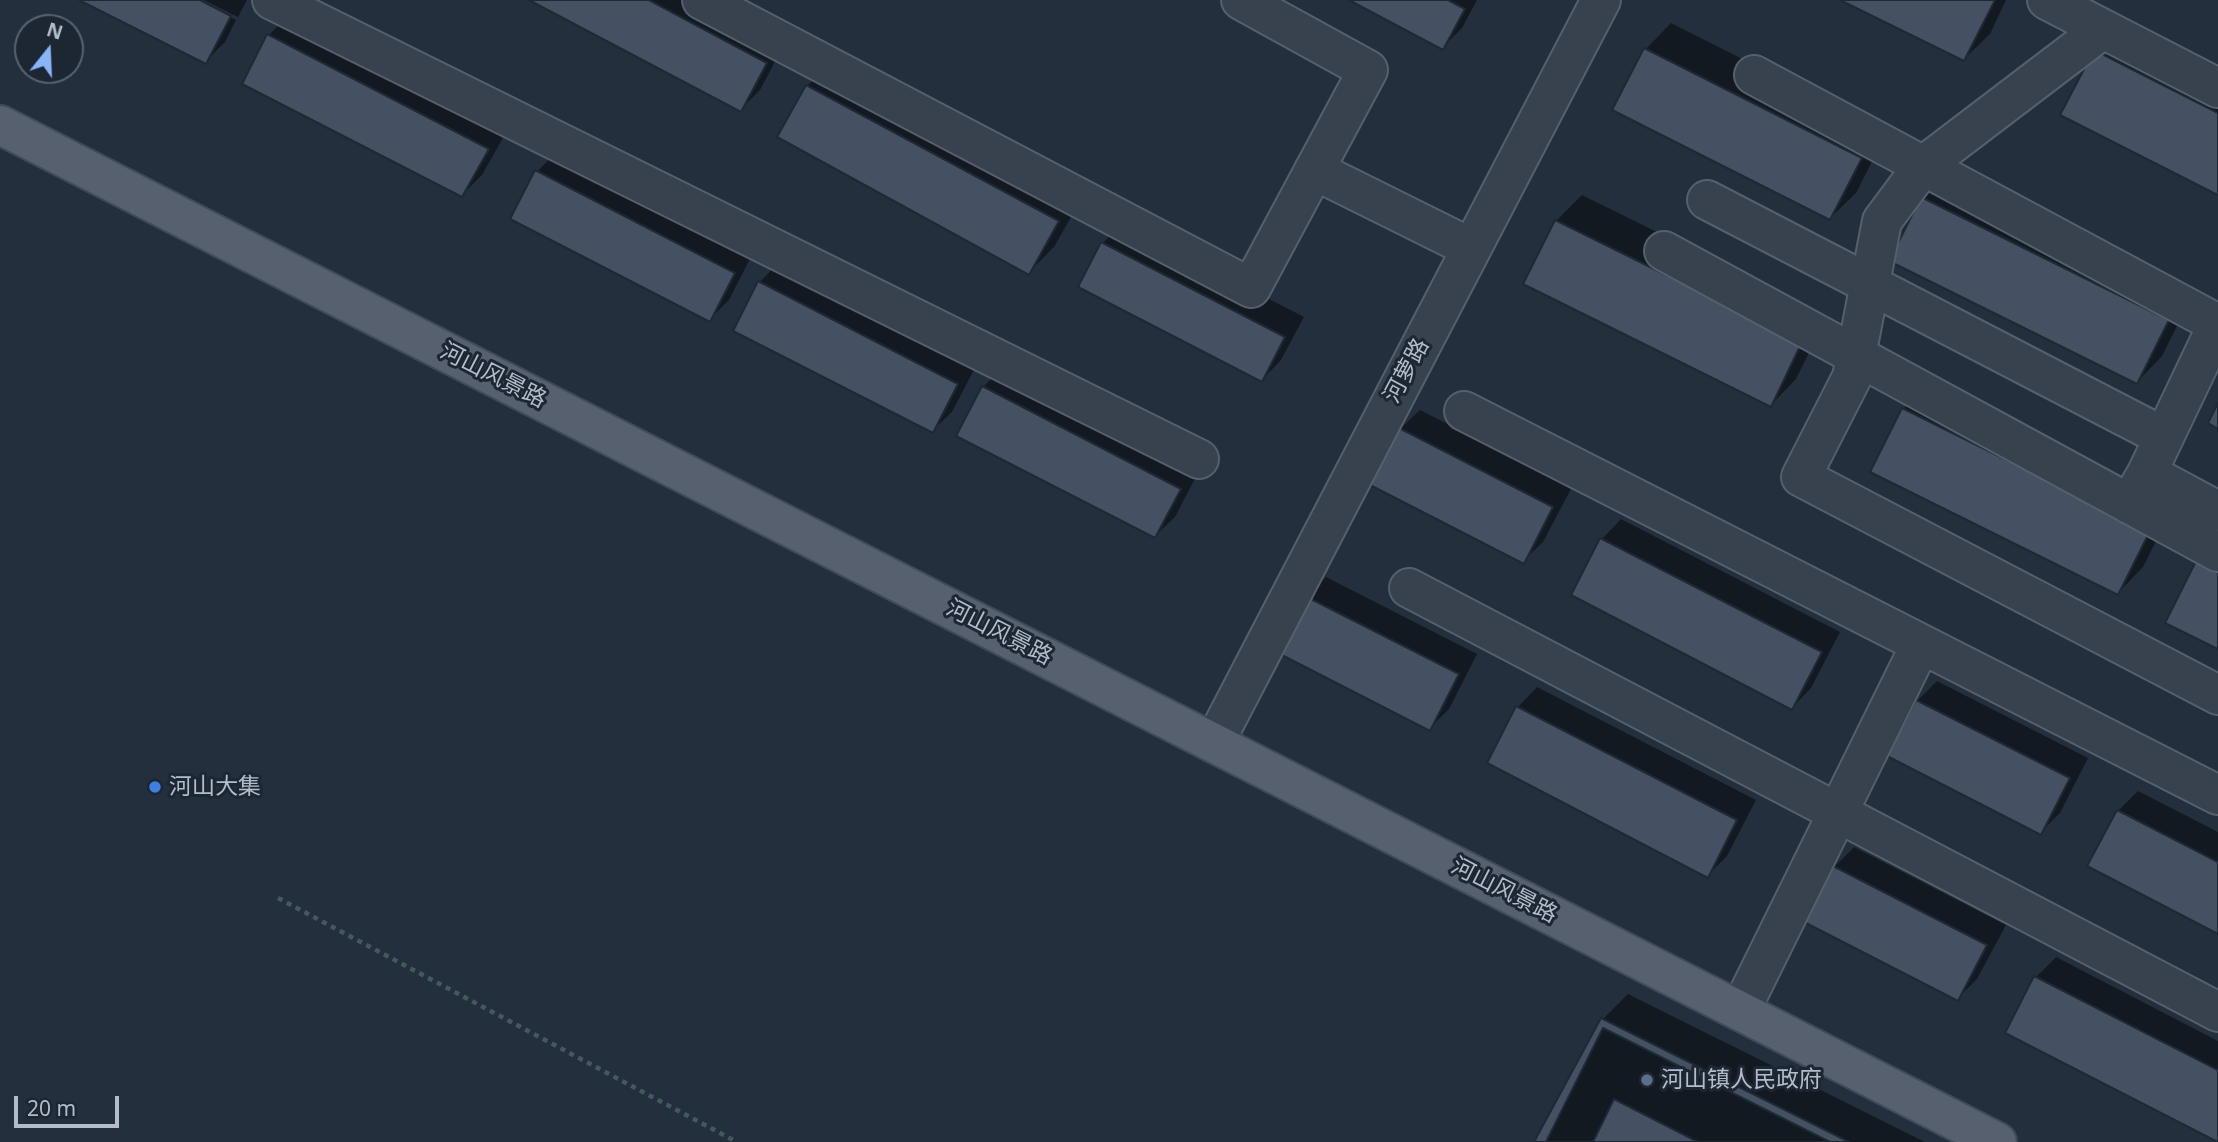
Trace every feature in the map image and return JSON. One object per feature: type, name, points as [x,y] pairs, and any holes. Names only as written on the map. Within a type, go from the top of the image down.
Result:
[{"type":"main road","name":"河山风景路","points":[[0,125],[1997,1142]]},
{"type":"street","points":[[272,0],[1199,459]]},
{"type":"street","points":[[702,0],[1251,288],[1368,70],[1241,0]]},
{"type":"street","name":"河萝路","points":[[1213,743],[1601,0]]},
{"type":"street","points":[[2047,0],[2218,88]]},
{"type":"street","points":[[2104,29],[1923,166],[1882,221],[1852,377],[1801,477],[2218,695]]},
{"type":"street","points":[[1754,75],[2218,324],[2138,489]]},
{"type":"street","points":[[1314,170],[1471,248]]},
{"type":"street","points":[[1707,200],[1868,286],[2164,437]]},
{"type":"street","points":[[1664,251],[2138,489],[2218,511]]},
{"type":"street","points":[[1464,411],[2218,795]]},
{"type":"street","points":[[2138,489],[2218,552]]},
{"type":"street","points":[[1409,588],[2218,1012]]},
{"type":"street","points":[[1740,1011],[1921,644]]},
{"type":"path","points":[[278,898],[737,1142]]},
{"type":"building","points":[[79,0],[200,0],[231,16],[206,64]]},
{"type":"building","points":[[529,0],[649,0],[767,63],[741,112]]},
{"type":"building","points":[[1349,0],[1448,0],[1465,9],[1443,50]]},
{"type":"building","points":[[1840,0],[1995,0],[1964,61]]},
{"type":"building","points":[[267,34],[489,149],[462,197],[242,84]]},
{"type":"building","points":[[1644,48],[1862,158],[1830,220],[1612,110]]},
{"type":"building","points":[[2094,50],[2218,113],[2218,195],[2060,115]]},
{"type":"building","points":[[806,85],[1059,221],[1029,275],[777,137]]},
{"type":"building","points":[[535,170],[735,273],[710,322],[510,219]]},
{"type":"building","points":[[1921,197],[2169,320],[2137,384],[1889,261]]},
{"type":"building","points":[[1555,220],[1802,342],[1771,407],[1523,284]]},
{"type":"building","points":[[1101,242],[1285,337],[1262,382],[1078,287]]},
{"type":"building","points":[[758,281],[958,384],[933,433],[733,331]]},
{"type":"building","points":[[982,386],[1181,489],[1155,538],[956,436]]},
{"type":"building","points":[[2218,403],[2218,429],[2208,423]]},
{"type":"building","points":[[1902,408],[2150,531],[2118,595],[1870,472]]},
{"type":"building","points":[[1399,428],[1553,507],[1524,564],[1370,485]]},
{"type":"building","points":[[1600,538],[1822,652],[1792,710],[1571,595]]},
{"type":"building","points":[[2197,559],[2218,569],[2218,649],[2165,623]]},
{"type":"building","points":[[1305,596],[1459,674],[1430,731],[1276,652]]},
{"type":"building","points":[[1916,700],[2070,778],[2041,835],[1887,756]]},
{"type":"building","points":[[1516,706],[1737,820],[1708,878],[1487,763]]},
{"type":"building","points":[[2117,810],[2218,862],[2218,934],[2087,866]]},
{"type":"building","points":[[1833,866],[1987,945],[1958,1001],[1804,922]]},
{"type":"building","points":[[2034,976],[2218,1070],[2218,1142],[2005,1033]]},
{"type":"building","name":"河山镇人民政府","points":[[1601,1018],[1849,1142],[1534,1142]]},
{"type":"building","name":"河山镇人民政府","points":[[1603,1028],[1830,1142],[1698,1142],[1614,1099],[1593,1142],[1546,1142]]},
{"type":"place","name":"河山大集","points":[[155,787]]},
{"type":"place","name":"河山镇人民政府","points":[[1647,1080]]}]
